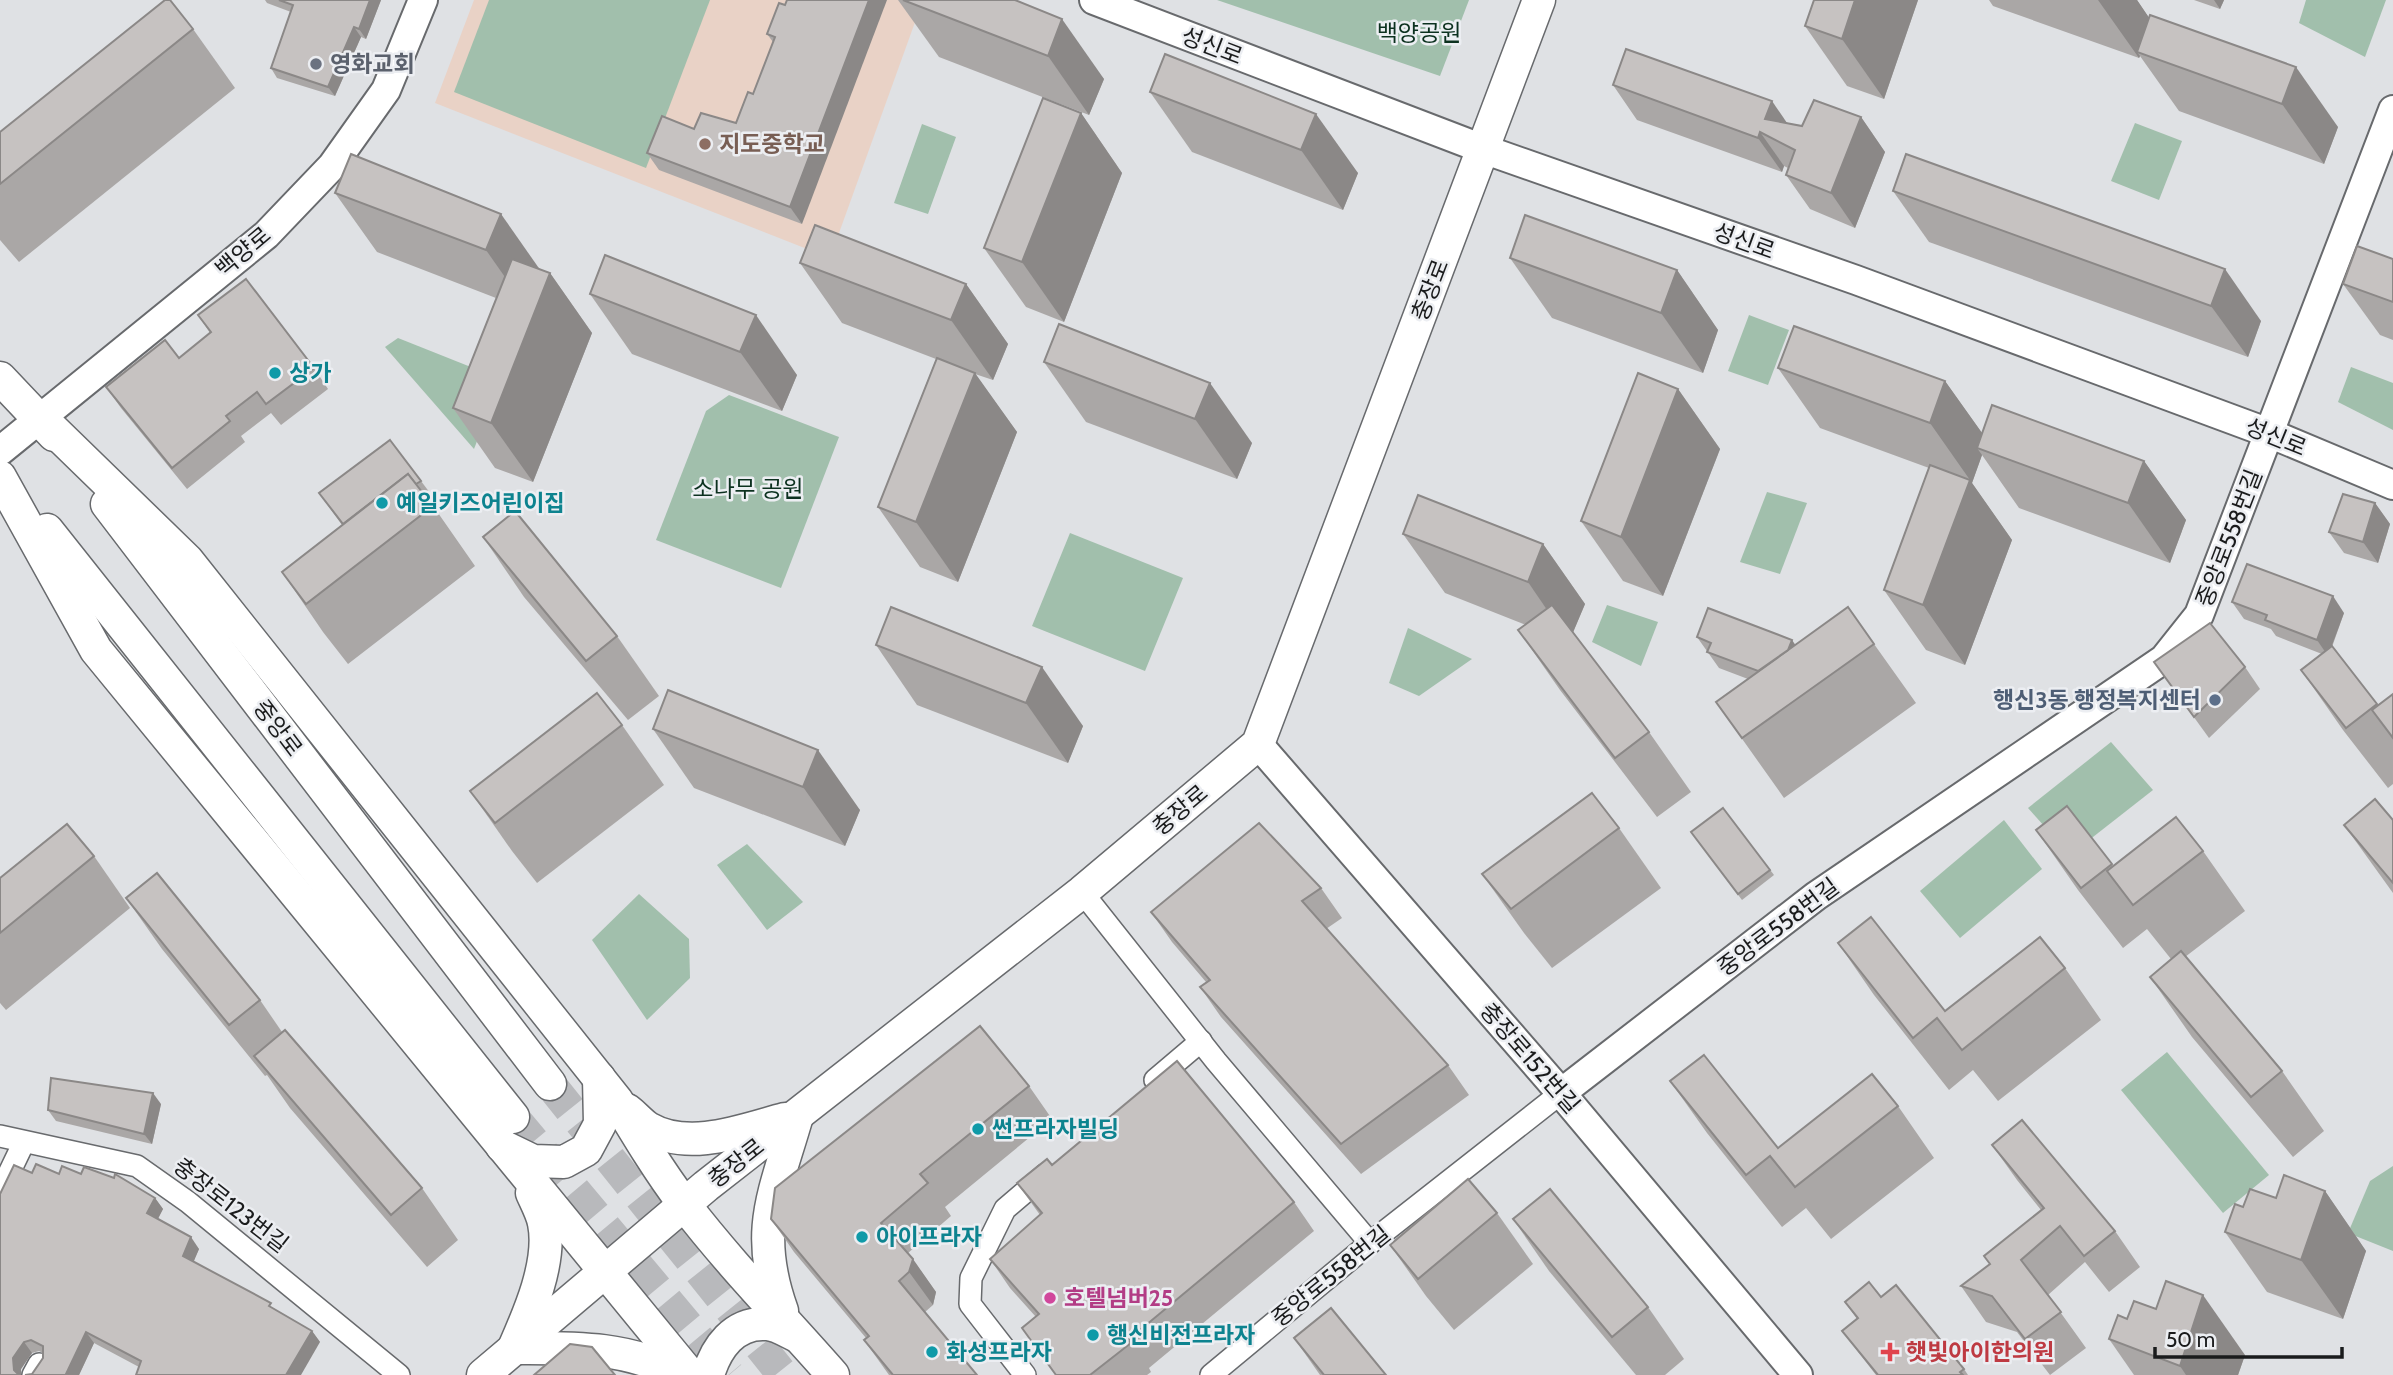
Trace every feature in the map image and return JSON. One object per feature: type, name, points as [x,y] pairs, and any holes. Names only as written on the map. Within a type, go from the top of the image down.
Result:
[{"type":"main road","name":"충장로","points":[[483,1375],[685,1205],[1082,892],[1258,744],[1539,0]]},
{"type":"main road","name":"중앙로","points":[[0,378],[41,418],[551,1084]]},
{"type":"main road","points":[[41,418],[187,560],[608,1089],[653,1162],[685,1205],[732,1263],[833,1375]]},
{"type":"main road","points":[[0,472],[505,1130],[544,1223],[545,1250],[534,1304],[514,1348],[596,1348],[638,1357],[680,1375]]},
{"type":"main road","points":[[0,477],[96,650],[533,1161],[564,1162],[586,1150],[600,1124],[608,1089]]},
{"type":"main road","points":[[608,1089],[648,1128],[675,1136],[712,1138],[797,1116],[766,1233],[767,1260],[792,1329]]},
{"type":"main road","points":[[525,1178],[690,1375]]},
{"type":"main road","points":[[708,1375],[718,1349],[736,1329],[766,1324],[792,1329]]},
{"type":"street","name":"백양로","points":[[0,451],[266,234],[332,166],[386,90],[423,0]]},
{"type":"street","name":"성신로","points":[[1094,0],[1483,149],[1856,280],[2269,433],[2393,485]]},
{"type":"street","name":"중앙로558번길","points":[[1212,1375],[1370,1243],[1816,897],[2164,659],[2199,615],[2393,110]]},
{"type":"street","name":"충장로152번길","points":[[1258,744],[1561,1093],[1798,1375]]},
{"type":"street","points":[[1082,892],[1200,1041],[1348,1221],[1370,1243]]},
{"type":"street","points":[[1143,1091],[1200,1041]]},
{"type":"street","name":"충장로123번길","points":[[0,1136],[137,1166],[188,1202],[399,1375]]},
{"type":"street","points":[[0,1192],[24,1142]]},
{"type":"street","points":[[1026,1375],[970,1304],[971,1278],[1005,1209],[1058,1164]]},
{"type":"shaded area","name":"지도중학교","points":[[474,0],[923,0],[830,258],[435,103]]},
{"type":"green space","points":[[489,0],[710,0],[646,168],[454,92]]},
{"type":"green space","name":"백양공원","points":[[1217,0],[1469,0],[1440,76]]},
{"type":"green space","points":[[2306,0],[2386,0],[2365,57],[2299,23]]},
{"type":"green space","points":[[2135,123],[2182,141],[2159,200],[2111,181]]},
{"type":"green space","points":[[922,124],[956,137],[928,214],[894,203]]},
{"type":"green space","points":[[1749,315],[1789,330],[1768,385],[1728,371]]},
{"type":"green space","points":[[398,338],[501,379],[474,449],[385,347]]},
{"type":"green space","points":[[2351,367],[2393,383],[2393,430],[2338,402]]},
{"type":"green space","name":"소나무 공원","points":[[729,395],[839,437],[781,588],[656,540],[706,411]]},
{"type":"green space","points":[[1767,492],[1807,503],[1780,574],[1740,562]]},
{"type":"green space","points":[[1070,533],[1183,578],[1145,671],[1032,626]]},
{"type":"green space","points":[[1607,605],[1658,622],[1641,666],[1592,642]]},
{"type":"green space","points":[[1408,628],[1472,659],[1419,696],[1389,683]]},
{"type":"green space","points":[[2111,742],[2153,790],[2070,855],[2028,808]]},
{"type":"green space","points":[[2004,820],[2042,869],[1960,938],[1920,891]]},
{"type":"green space","points":[[747,844],[803,902],[767,930],[717,865]]},
{"type":"green space","points":[[639,894],[689,939],[690,978],[647,1020],[592,940]]},
{"type":"green space","points":[[2167,1052],[2269,1175],[2223,1213],[2121,1090]]},
{"type":"green space","points":[[2393,1166],[2393,1251],[2348,1233],[2370,1181]]},
{"type":"building","points":[[165,0],[170,0],[193,29],[0,184],[0,132]]},
{"type":"building","points":[[279,0],[370,0],[359,29],[354,27],[328,87],[271,68],[293,5]]},
{"type":"building","points":[[787,0],[869,0],[790,207],[647,153],[662,116],[694,129],[701,113],[736,123],[748,92],[753,94],[775,37],[767,34],[779,3],[785,5]]},
{"type":"building","points":[[903,0],[1015,0],[1062,19],[1048,56]]},
{"type":"building","points":[[1814,0],[1855,0],[1842,39],[1805,26]]},
{"type":"building","points":[[2150,15],[2296,67],[2282,104],[2137,52]]},
{"type":"building","points":[[1626,49],[1772,101],[1765,119],[1802,126],[1814,100],[1861,117],[1831,193],[1786,175],[1795,150],[1760,132],[1758,138],[1613,85]]},
{"type":"building","points":[[1165,54],[1316,114],[1301,150],[1150,92]]},
{"type":"building","points":[[1043,98],[1081,113],[1022,262],[984,248]]},
{"type":"building","points":[[351,154],[501,214],[486,250],[335,193]]},
{"type":"building","points":[[1906,154],[2225,269],[2211,306],[1893,191]]},
{"type":"building","points":[[1525,215],[1677,270],[1661,313],[1510,258]]},
{"type":"building","points":[[815,225],[966,284],[951,320],[800,263]]},
{"type":"building","points":[[2357,246],[2393,259],[2393,302],[2343,284]]},
{"type":"building","points":[[605,255],[756,315],[740,352],[590,294]]},
{"type":"building","points":[[512,259],[550,273],[491,423],[453,408]]},
{"type":"building","points":[[246,279],[314,368],[266,404],[257,392],[226,416],[230,421],[172,468],[106,387],[165,340],[179,358],[211,332],[198,315]]},
{"type":"building","points":[[1059,324],[1210,383],[1195,419],[1044,362]]},
{"type":"building","points":[[1794,326],[1945,381],[1930,423],[1778,368]]},
{"type":"building","points":[[937,358],[975,373],[916,522],[878,507]]},
{"type":"building","points":[[1638,373],[1678,389],[1621,537],[1581,521]]},
{"type":"building","points":[[1992,405],[2144,461],[2128,503],[1977,448]]},
{"type":"building","points":[[390,440],[421,481],[416,484],[408,474],[343,524],[319,493]]},
{"type":"building","points":[[1930,465],[1970,480],[1923,605],[1884,590]]},
{"type":"building","points":[[408,474],[433,506],[306,604],[282,572]]},
{"type":"building","points":[[2343,494],[2375,503],[2363,542],[2329,532]]},
{"type":"building","points":[[1418,495],[1543,544],[1528,582],[1403,534]]},
{"type":"building","points":[[515,511],[617,636],[586,661],[483,537]]},
{"type":"building","points":[[2247,564],[2333,596],[2317,640],[2265,620],[2267,615],[2232,602]]},
{"type":"building","points":[[1552,605],[1649,732],[1615,758],[1518,630]]},
{"type":"building","points":[[891,607],[1042,667],[1026,703],[876,645]]},
{"type":"building","points":[[1848,607],[1874,644],[1742,738],[1716,702]]},
{"type":"building","points":[[1708,608],[1792,640],[1788,650],[1758,671],[1707,652],[1711,643],[1697,637]]},
{"type":"building","points":[[2210,623],[2245,667],[2194,717],[2154,662]]},
{"type":"building","points":[[2332,646],[2377,704],[2346,728],[2301,670]]},
{"type":"building","points":[[668,690],[818,750],[803,787],[653,729]]},
{"type":"building","points":[[597,693],[622,725],[495,823],[470,791]]},
{"type":"building","points":[[2393,694],[2393,738],[2372,710]]},
{"type":"building","points":[[1592,793],[1619,828],[1511,909],[1482,874]]},
{"type":"building","points":[[2375,799],[2393,820],[2393,883],[2344,825]]},
{"type":"building","points":[[2067,806],[2112,864],[2081,888],[2036,830]]},
{"type":"building","points":[[1723,808],[1770,870],[1738,894],[1691,832]]},
{"type":"building","points":[[2176,817],[2203,851],[2133,905],[2107,871]]},
{"type":"building","points":[[1259,823],[1321,888],[1302,901],[1448,1065],[1341,1144],[1200,987],[1210,980],[1151,912]]},
{"type":"building","points":[[67,824],[94,856],[0,933],[0,878]]},
{"type":"building","points":[[157,873],[260,1000],[229,1025],[126,898]]},
{"type":"building","points":[[1871,917],[1945,1011],[2040,937],[2065,968],[1962,1050],[1937,1018],[1913,1038],[1838,943]]},
{"type":"building","points":[[2181,951],[2282,1071],[2251,1097],[2150,977]]},
{"type":"building","points":[[980,1026],[1029,1086],[920,1174],[928,1183],[881,1223],[913,1259],[909,1272],[899,1281],[977,1375],[893,1375],[864,1340],[869,1336],[771,1219],[775,1188]]},
{"type":"building","points":[[285,1030],[422,1188],[391,1215],[254,1056]]},
{"type":"building","points":[[1704,1055],[1778,1148],[1872,1074],[1898,1106],[1795,1187],[1770,1156],[1746,1175],[1670,1081]]},
{"type":"building","points":[[1177,1061],[1294,1202],[1128,1340],[1131,1343],[1090,1375],[1056,1375],[1022,1328],[1039,1314],[990,1259],[1042,1213],[1017,1183],[1047,1159],[1052,1165]]},
{"type":"building","points":[[51,1078],[153,1093],[144,1134],[48,1110]]},
{"type":"building","points":[[2022,1120],[2115,1231],[2084,1256],[2060,1226],[2021,1260],[2061,1312],[2025,1339],[1992,1296],[1961,1286],[1990,1264],[1984,1256],[2044,1208],[1992,1145]]},
{"type":"building","points":[[36,1164],[59,1174],[62,1166],[81,1174],[84,1167],[114,1178],[115,1174],[155,1198],[147,1213],[191,1237],[183,1256],[271,1303],[269,1306],[312,1331],[286,1375],[136,1375],[141,1361],[86,1332],[66,1374],[68,1375],[25,1375],[32,1374],[43,1358],[43,1346],[31,1340],[24,1342],[13,1358],[14,1370],[19,1375],[0,1375],[0,1194],[14,1165],[32,1173]]},
{"type":"building","points":[[2284,1175],[2325,1191],[2301,1260],[2225,1232],[2235,1204],[2243,1207],[2250,1189],[2276,1198]]},
{"type":"building","points":[[1468,1179],[1497,1213],[1418,1279],[1390,1245]]},
{"type":"building","points":[[1550,1189],[1648,1307],[1612,1337],[1513,1219]]},
{"type":"building","points":[[2166,1281],[2203,1295],[2180,1366],[2109,1339],[2118,1315],[2127,1319],[2134,1301],[2156,1309]]},
{"type":"building","points":[[1869,1282],[1881,1297],[1896,1285],[1964,1369],[1960,1372],[1963,1375],[1878,1375],[1842,1331],[1858,1318],[1845,1302]]},
{"type":"building","points":[[1331,1308],[1386,1375],[1324,1375],[1294,1338]]},
{"type":"building","points":[[570,1344],[592,1347],[615,1375],[534,1375]]},
{"type":"tunnel","points":[[550,1084],[783,1375]]},
{"type":"tunnel","points":[[513,1117],[729,1375]]},
{"type":"place","name":"영화교회","points":[[316,64]]},
{"type":"place","name":"지도중학교","points":[[705,144]]},
{"type":"place","name":"상가","points":[[275,373]]},
{"type":"place","name":"예일키즈어린이집","points":[[382,503]]},
{"type":"place","name":"행신3동 행정복지센터","points":[[2215,700]]},
{"type":"place","name":"썬프라자빌딩","points":[[978,1129]]},
{"type":"place","name":"아이프라자","points":[[862,1237]]},
{"type":"place","name":"호텔넘버25","points":[[1050,1298]]},
{"type":"place","name":"행신비전프라자","points":[[1093,1335]]},
{"type":"place","name":"화성프라자","points":[[932,1352]]},
{"type":"place","name":"햇빛아이한의원","points":[[1890,1352]]}]
